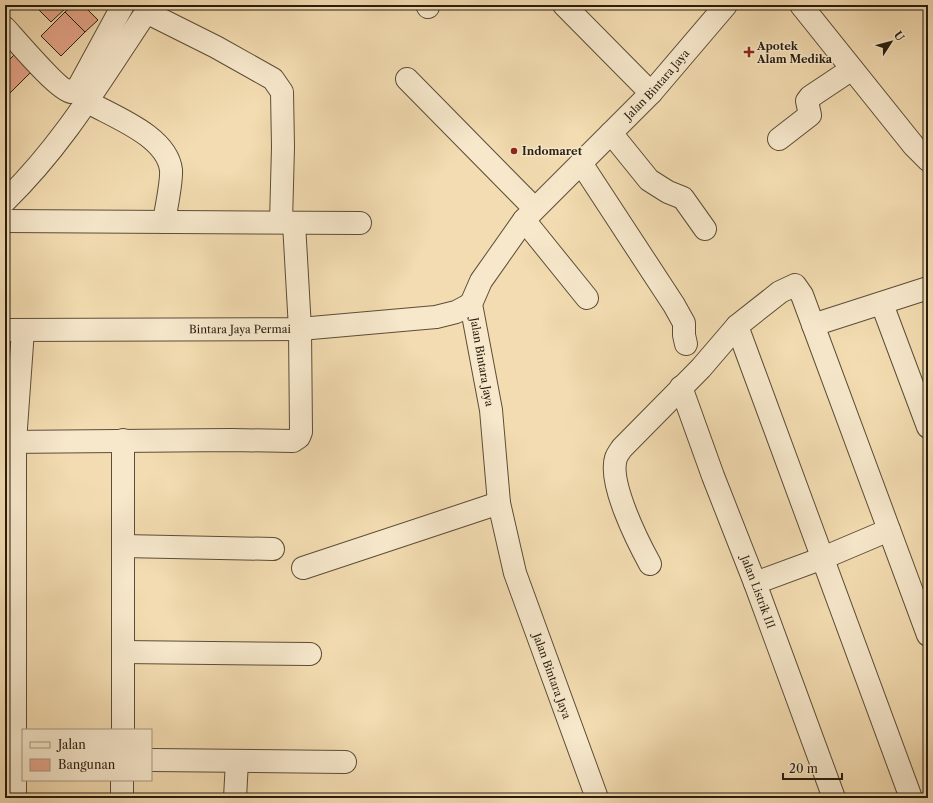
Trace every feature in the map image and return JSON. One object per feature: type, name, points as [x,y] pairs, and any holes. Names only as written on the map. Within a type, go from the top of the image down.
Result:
[{"type":"street","points":[[5,28],[56,83],[66,92],[71,92],[79,86],[123,5]]},
{"type":"street","points":[[564,5],[650,93]]},
{"type":"street","name":"Jalan Bintara Jaya","points":[[597,798],[515,573],[499,502],[491,410],[471,304],[481,281],[529,214],[611,134],[650,93],[726,5]]},
{"type":"street","points":[[801,5],[914,146],[928,160]]},
{"type":"street","points":[[5,201],[46,157],[88,102],[149,9],[274,79],[280,86],[282,92],[287,222],[300,329],[301,432],[299,438],[293,441],[123,440],[10,442]]},
{"type":"street","points":[[779,139],[810,115],[807,101],[810,97],[852,69]]},
{"type":"street","points":[[407,79],[529,214],[587,298]]},
{"type":"street","points":[[88,102],[149,136],[164,151],[171,170],[164,222]]},
{"type":"street","points":[[611,134],[649,180],[668,192],[683,198],[705,229]]},
{"type":"street","points":[[581,163],[674,305],[684,324],[686,344]]},
{"type":"street","points":[[5,221],[360,223]]},
{"type":"street","points":[[650,564],[622,505],[617,476],[616,459],[622,448],[681,386],[701,368],[737,326],[780,292],[795,285],[802,295],[928,635]]},
{"type":"street","points":[[813,325],[928,288]]},
{"type":"street","name":"Bintara Jaya Permai","points":[[14,330],[300,329],[436,317],[456,312],[471,304]]},
{"type":"street","points":[[882,304],[928,427]]},
{"type":"street","points":[[737,326],[911,798]]},
{"type":"street","points":[[14,330],[10,442],[15,798]]},
{"type":"street","name":"Jalan Listrik III","points":[[681,386],[713,476],[755,583],[834,798]]},
{"type":"street","points":[[123,440],[123,729]]},
{"type":"street","points":[[303,568],[499,502]]},
{"type":"street","points":[[755,583],[823,558],[889,530]]},
{"type":"street","points":[[123,546],[273,549]]},
{"type":"street","points":[[123,652],[310,654]]},
{"type":"street","points":[[152,760],[345,762]]},
{"type":"street","points":[[235,798],[237,761]]},
{"type":"street","points":[[122,781],[122,798]]},
{"type":"building","points":[[34,5],[69,5],[51,22]]},
{"type":"building","points":[[73,5],[83,5],[98,20],[85,32],[65,12]]},
{"type":"building","points":[[65,12],[85,32],[61,56],[41,36]]},
{"type":"building","points":[[16,53],[33,70],[7,96],[5,93],[5,64]]},
{"type":"place","name":"Apotek Alam Medika","points":[[749,52]]},
{"type":"place","name":"Indomaret","points":[[514,151]]}]
